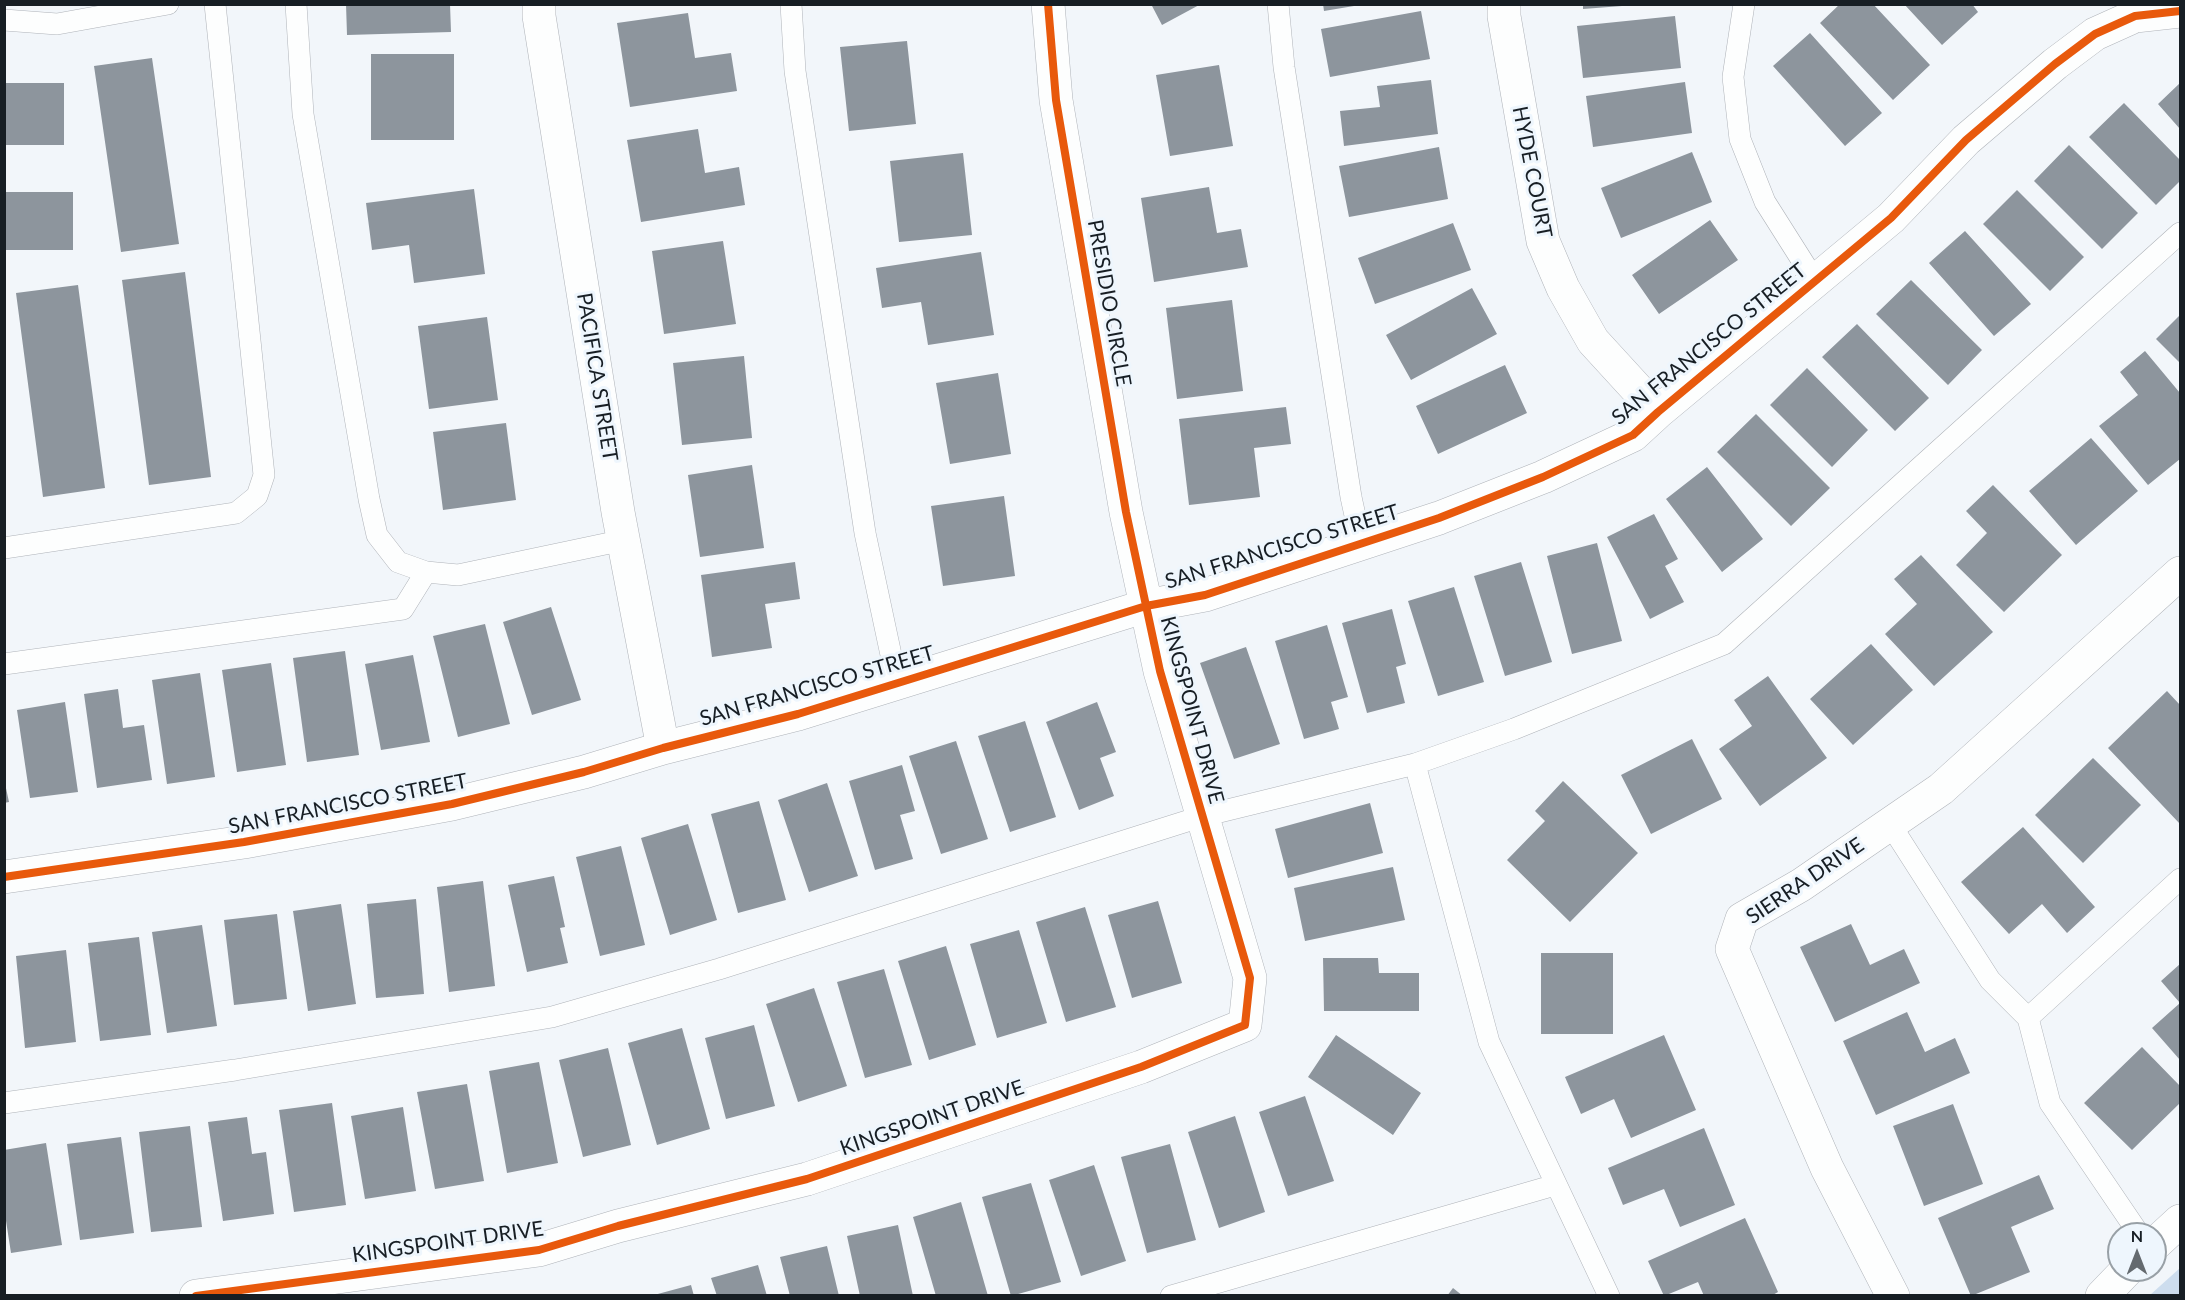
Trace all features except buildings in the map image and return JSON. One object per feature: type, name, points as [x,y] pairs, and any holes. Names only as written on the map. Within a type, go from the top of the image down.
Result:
[{"type":"street","name":"PACIFICA STREET","points":[[539,4],[624,540],[663,748]]},
{"type":"street","name":"PRESIDIO CIRCLE","points":[[1048,4],[1056,100],[1126,512],[1146,606]]},
{"type":"street","name":"HYDE COURT","points":[[1504,4],[1504,16],[1543,241],[1563,288],[1593,341],[1658,412]]},
{"type":"street","name":"SAN FRANCISCO STREET","points":[[4,877],[244,842],[452,804],[584,772],[663,748],[798,714],[1146,606],[1205,595],[1439,518],[1543,477],[1633,435],[1891,218],[1966,140],[2055,64],[2095,34],[2135,16],[2181,11]]},
{"type":"street","name":"SIERRA DRIVE","points":[[1893,1296],[1827,1168],[1732,949],[1742,919],[1801,885],[1941,789],[2181,573]]},
{"type":"street","name":"KINGSPOINT DRIVE","points":[[196,1296],[311,1287],[539,1250],[618,1226],[807,1179],[1141,1067],[1245,1025],[1250,978],[1160,671],[1146,606]]},
{"type":"street","points":[[2167,1233],[2181,1221]]},
{"type":"street","points":[[2102,1296],[2115,1282]]},
{"type":"lane","points":[[4,20],[57,24],[168,4]]},
{"type":"lane","points":[[4,548],[236,513],[256,495],[264,476],[215,4]]},
{"type":"lane","points":[[296,4],[303,114],[377,535],[398,562],[426,572],[458,575],[624,540]]},
{"type":"lane","points":[[791,4],[795,71],[865,533],[897,682]]},
{"type":"lane","points":[[1278,4],[1284,67],[1351,497],[1361,543]]},
{"type":"lane","points":[[1744,4],[1733,77],[1740,139],[1765,202],[1815,281]]},
{"type":"lane","points":[[4,1103],[235,1070],[552,1017],[719,969],[1203,816],[1414,764],[1514,729],[1724,644],[2181,233]]},
{"type":"lane","points":[[4,664],[403,609],[426,572]]},
{"type":"lane","points":[[1414,764],[1489,1042],[1609,1296]]},
{"type":"lane","points":[[1890,824],[1990,980],[2028,1018],[2050,1103],[2131,1222]]},
{"type":"lane","points":[[2028,1018],[2181,879]]},
{"type":"lane","points":[[1171,1296],[1555,1185]]},
{"type":"shaded area","points":[[2180,1268],[2180,1295],[2150,1295],[2167,1282]]},
{"type":"cycle path","points":[[196,1296],[539,1250],[618,1226],[807,1179],[1141,1067],[1245,1025],[1250,978],[1160,671],[1126,512],[1056,100],[1048,4]]},
{"type":"cycle path","points":[[4,877],[244,842],[452,804],[584,772],[663,748],[798,714],[1146,606],[1205,595],[1439,518],[1543,477],[1633,435],[1891,218],[1966,140],[2055,64],[2095,34],[2135,16],[2180,11]]}]
